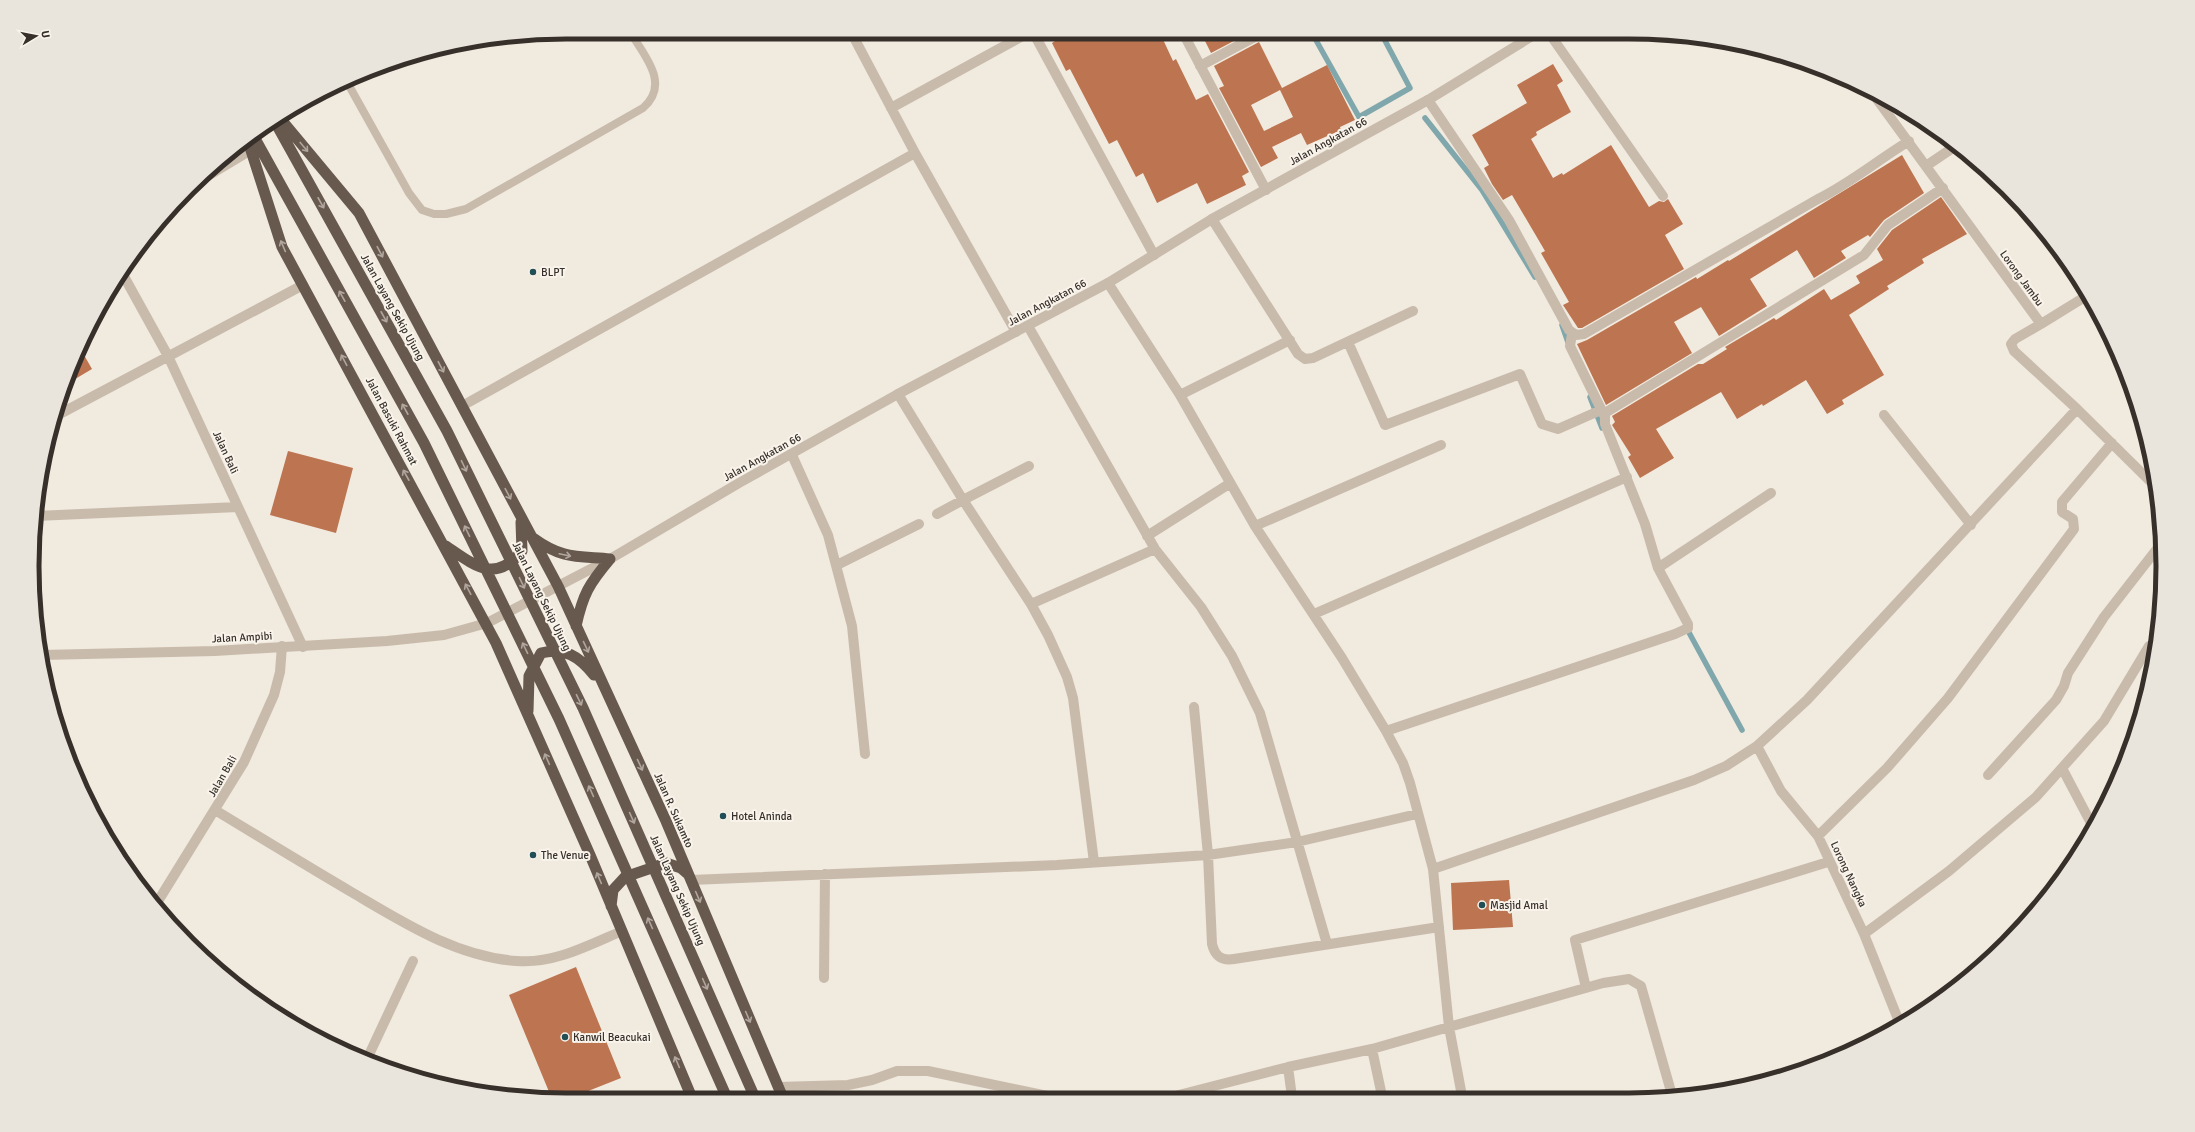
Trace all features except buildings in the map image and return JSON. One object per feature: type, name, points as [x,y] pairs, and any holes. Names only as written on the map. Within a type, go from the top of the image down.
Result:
[{"type":"highway","points":[[283,122],[359,213],[531,537],[547,548],[564,556],[610,558]]},
{"type":"highway","name":"Jalan Layang Sekip Ujung","points":[[277,125],[447,431],[583,708],[753,1093]]},
{"type":"highway","points":[[256,140],[424,443],[559,719],[725,1093]]},
{"type":"highway","name":"Jalan Basuki Rahmat","points":[[249,145],[282,247],[486,623],[527,713]]},
{"type":"highway","points":[[444,545],[479,567],[497,570],[517,558],[522,551],[521,517]]},
{"type":"highway","name":"Jalan R. Sukamto","points":[[531,537],[560,584],[576,626],[690,877],[781,1093]]},
{"type":"highway","points":[[576,626],[581,602],[589,585],[610,558]]},
{"type":"highway","points":[[605,689],[585,663],[560,650],[541,653],[529,676],[527,713],[622,931],[690,1093]]},
{"type":"highway","points":[[611,907],[613,890],[625,878],[666,863],[681,868],[690,877]]},
{"type":"street","points":[[855,39],[914,152],[1016,332]]},
{"type":"street","points":[[891,108],[1019,39]]},
{"type":"street","points":[[1036,39],[1154,255]]},
{"type":"street","points":[[1186,39],[1266,190]]},
{"type":"street","points":[[1200,66],[1251,39]]},
{"type":"street","name":"Jalan Angkatan 66","points":[[486,623],[610,558],[739,483],[792,455],[898,394],[1108,283],[1212,219],[1421,104],[1527,39]]},
{"type":"street","points":[[1553,39],[1663,196]]},
{"type":"street","name":"Lorong Jambu","points":[[1880,103],[2041,324],[2015,339],[2012,344],[2014,351],[2077,409],[2148,479]]},
{"type":"street","points":[[1386,731],[1675,634],[1688,628],[1688,625],[1658,568],[1645,524],[1622,479],[1603,413],[1570,346],[1572,334],[1509,220],[1421,104]]},
{"type":"street","points":[[1572,334],[1584,334],[1818,199],[1833,193],[1853,177],[1908,141]]},
{"type":"street","points":[[1926,166],[1951,149]]},
{"type":"street","points":[[222,167],[251,150]]},
{"type":"street","points":[[462,406],[914,152]]},
{"type":"street","points":[[1348,342],[1385,425],[1520,374],[1542,424],[1558,428],[1610,410],[1864,255],[1888,225],[1943,188]]},
{"type":"street","points":[[1212,219],[1298,354],[1305,359],[1313,358],[1414,312]]},
{"type":"street","name":"Jalan Bali","points":[[125,278],[168,356],[303,647]]},
{"type":"street","points":[[1108,283],[1180,395],[1254,526],[1314,614],[1386,731],[1403,763],[1434,869],[1449,1027],[1461,1093]]},
{"type":"street","points":[[63,411],[303,285]]},
{"type":"street","points":[[2041,324],[2082,299]]},
{"type":"street","points":[[1028,326],[1147,536],[1155,549],[1201,607],[1232,656],[1260,713],[1327,944]]},
{"type":"street","points":[[1180,395],[1290,340]]},
{"type":"street","points":[[898,394],[963,500],[1031,604],[1060,659],[1073,698],[1094,862]]},
{"type":"street","points":[[1434,869],[1694,780],[1726,766],[1757,746],[1807,700],[2077,409]]},
{"type":"street","points":[[1884,415],[1971,525]]},
{"type":"street","points":[[1818,836],[1887,768],[1962,679],[2074,529],[2073,520],[2062,512],[2062,502],[2112,443]]},
{"type":"street","points":[[1254,526],[1441,445]]},
{"type":"street","points":[[792,455],[828,535],[852,626],[865,754]]},
{"type":"street","points":[[937,514],[1028,466]]},
{"type":"street","points":[[1314,614],[1622,479]]},
{"type":"street","points":[[1147,536],[1229,484]]},
{"type":"street","points":[[1658,568],[1771,493]]},
{"type":"street","points":[[42,516],[238,507]]},
{"type":"street","points":[[837,565],[919,524]]},
{"type":"street","points":[[1031,604],[1155,549]]},
{"type":"street","points":[[1988,775],[2056,700],[2064,686],[2068,673],[2096,630],[2156,551]]},
{"type":"street","name":"Jalan Ampibi","points":[[47,655],[215,650],[282,646],[303,647],[387,641],[444,635],[486,623]]},
{"type":"street","name":"Jalan Bali","points":[[159,900],[244,762],[265,718],[280,672],[282,646]]},
{"type":"street","points":[[1864,934],[1949,871],[2036,797],[2104,721],[2149,646]]},
{"type":"street","points":[[1194,707],[1208,855],[1212,944],[1218,956],[1229,960],[1439,927]]},
{"type":"street","name":"Lorong Nangka","points":[[1757,746],[1781,791],[1818,836],[1828,862],[1864,934],[1898,1019]]},
{"type":"street","points":[[2062,768],[2090,821]]},
{"type":"street","points":[[215,810],[416,930],[460,948],[518,962],[544,959],[571,953],[622,931]]},
{"type":"street","points":[[690,877],[824,874],[1094,862],[1208,855],[1297,842],[1417,814]]},
{"type":"street","points":[[1586,988],[1575,940],[1828,862]]},
{"type":"street","points":[[824,874],[824,978]]},
{"type":"street","points":[[369,1055],[412,961]]},
{"type":"street","points":[[1187,1093],[1288,1067],[1372,1049],[1586,988],[1629,978],[1641,986],[1671,1091]]},
{"type":"street","points":[[1372,1049],[1381,1093]]},
{"type":"street","points":[[1288,1067],[1291,1093]]},
{"type":"street","points":[[778,1087],[861,1083],[897,1071],[907,1070],[928,1071],[1033,1093]]},
{"type":"lane","points":[[349,86],[409,194],[422,210],[434,214],[451,213],[466,209],[642,108],[650,101],[656,86],[654,76],[650,65],[634,39]]},
{"type":"waterway","points":[[1315,39],[1359,117],[1410,88],[1384,39]]},
{"type":"waterway","points":[[1425,118],[1482,190],[1535,277]]},
{"type":"waterway","points":[[1562,325],[1569,345]]},
{"type":"waterway","points":[[1590,397],[1602,428]]},
{"type":"waterway","points":[[1686,627],[1742,730]]},
{"type":"place","name":"BLPT","points":[[533,272]]},
{"type":"place","name":"Hotel Aninda","points":[[723,816]]},
{"type":"place","name":"The Venue","points":[[533,855]]},
{"type":"place","name":"Masjid Amal","points":[[1482,905]]},
{"type":"place","name":"Kanwil Beacukai","points":[[565,1037]]}]
